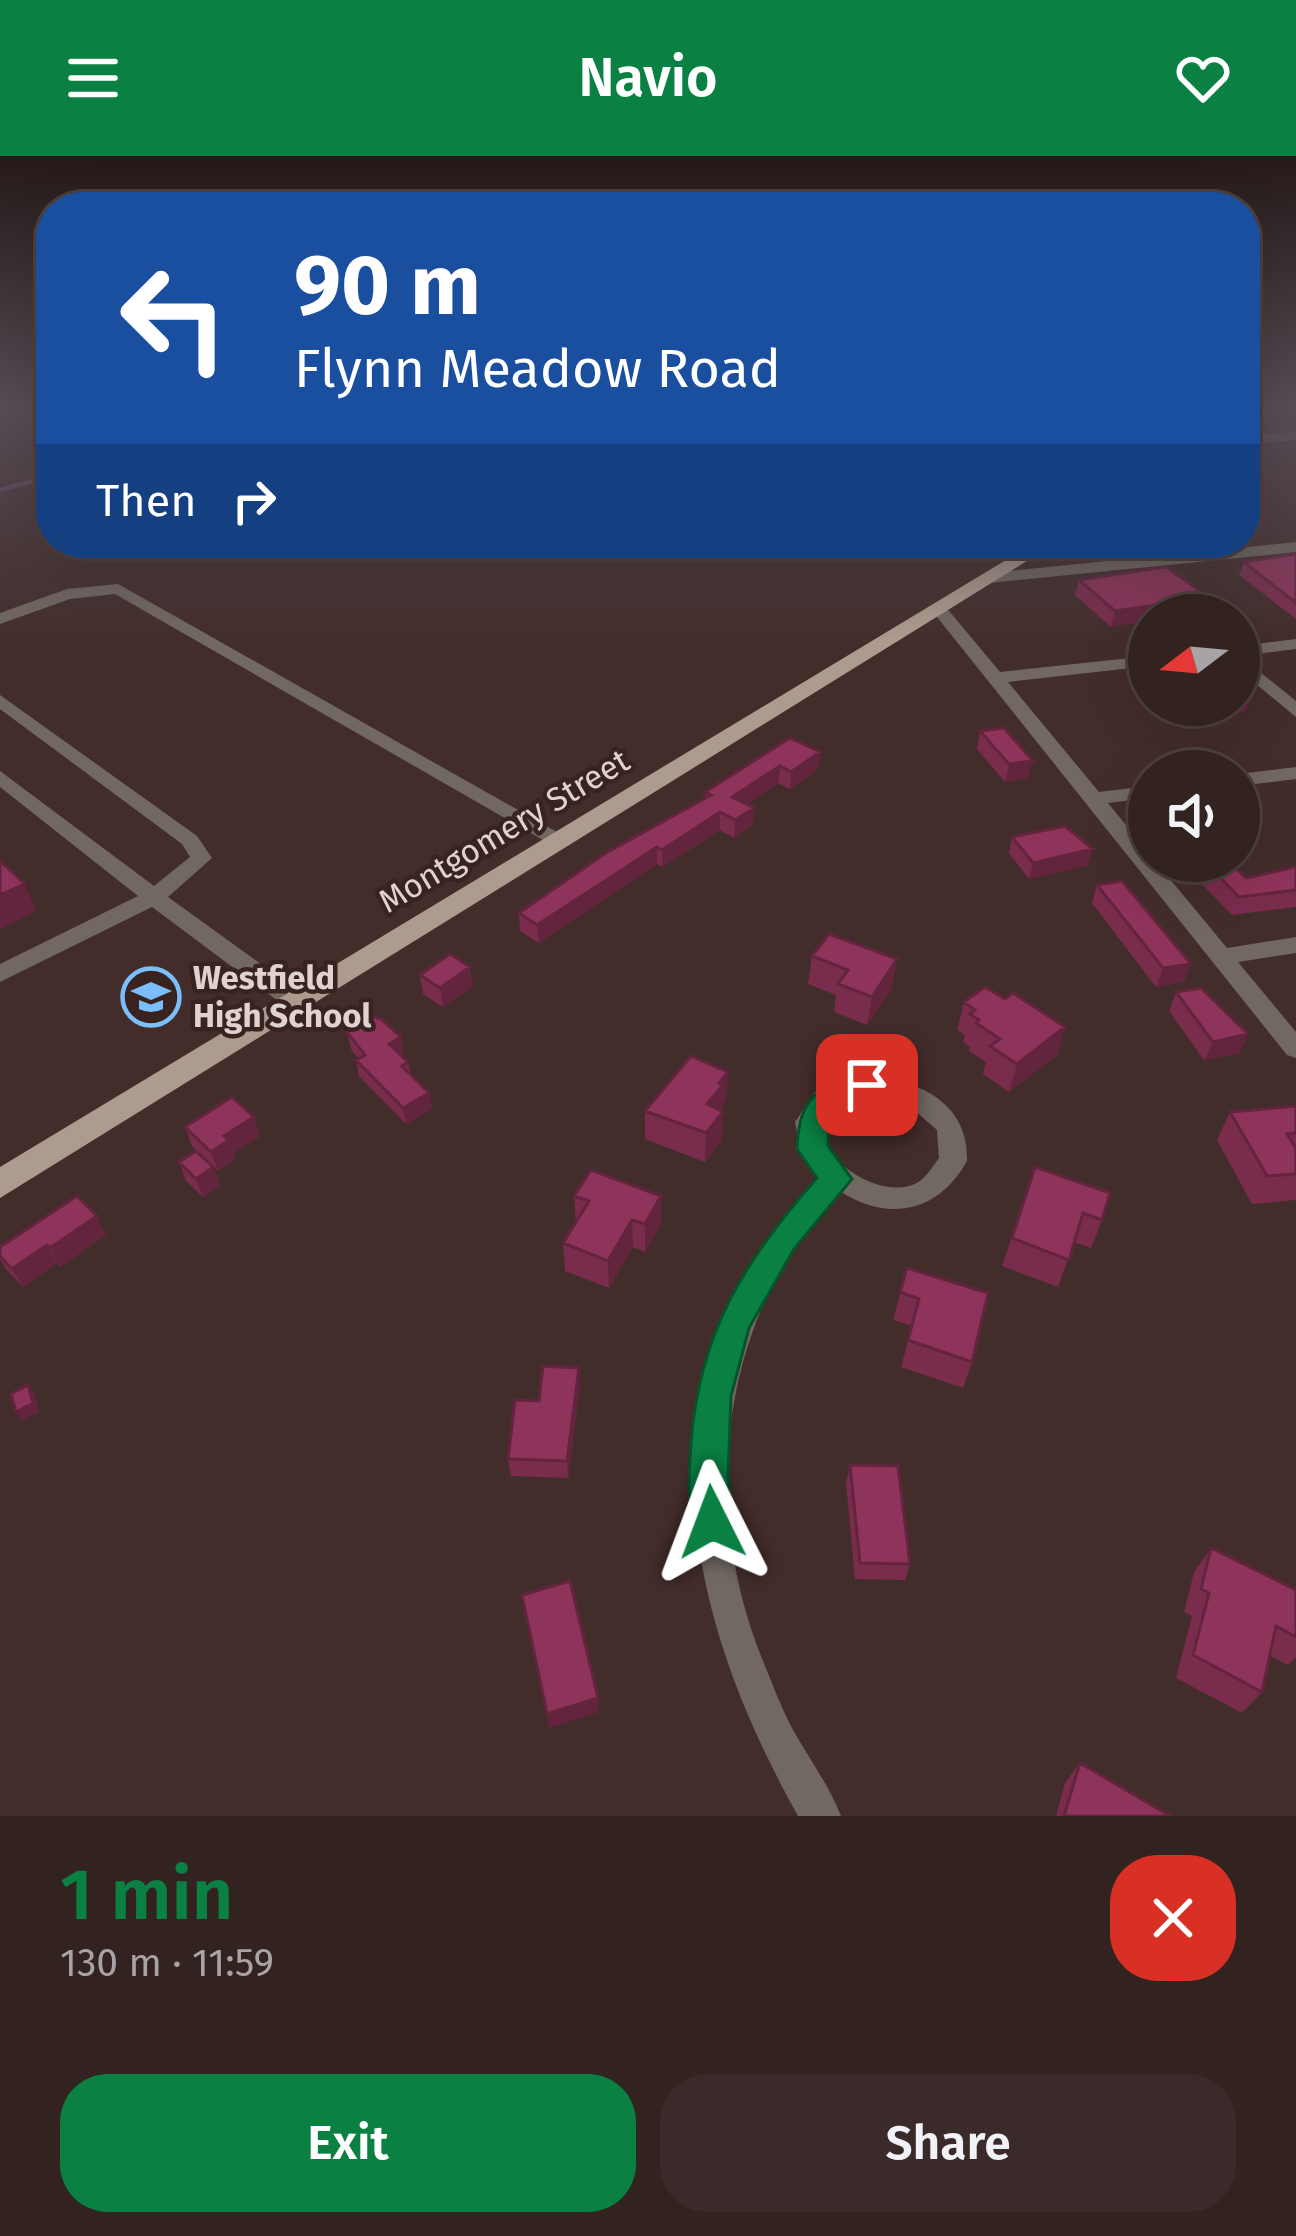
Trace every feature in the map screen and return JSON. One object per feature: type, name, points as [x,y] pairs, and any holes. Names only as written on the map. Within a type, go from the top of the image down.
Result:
[{"type":"main road","name":"Montgomery Street","points":[[0,1184],[1022,558]]},
{"type":"street","points":[[1260,551],[1296,547]]},
{"type":"street","points":[[989,578],[1187,558]]},
{"type":"street","points":[[0,619],[68,594],[118,589],[557,840]]},
{"type":"street","points":[[938,609],[1296,1049]]},
{"type":"street","points":[[1260,648],[1296,644]]},
{"type":"street","points":[[995,678],[1128,663]]},
{"type":"street","points":[[1260,679],[1296,711]]},
{"type":"street","points":[[0,700],[190,840],[201,858],[190,873],[152,896],[0,974]]},
{"type":"street","points":[[1260,777],[1296,773]]},
{"type":"street","points":[[0,777],[295,1000]]},
{"type":"street","points":[[1094,799],[1128,795]]},
{"type":"street","points":[[1221,957],[1296,945]]},
{"type":"street","points":[[867,1085],[896,1088],[923,1099],[950,1129],[955,1150],[948,1171],[919,1192],[876,1195],[836,1179],[812,1149],[810,1126],[820,1106],[840,1091],[867,1085]]},
{"type":"street","points":[[821,1816],[774,1733],[733,1625],[708,1476],[713,1396],[733,1325],[783,1240],[836,1179]]},
{"type":"building","points":[[1296,554],[1296,603],[1244,562]]},
{"type":"building","points":[[1166,567],[1204,594],[1128,594],[1128,609],[1115,611],[1079,580]]},
{"type":"building","points":[[1004,728],[1033,761],[1009,764],[980,731]]},
{"type":"building","points":[[790,738],[820,752],[791,772],[780,766],[732,797],[754,808],[735,820],[720,812],[537,925],[519,913],[606,853],[711,795],[705,792]]},
{"type":"building","points":[[1065,826],[1093,849],[1033,863],[1012,837]]},
{"type":"building","points":[[0,861],[25,884],[0,895]]},
{"type":"building","points":[[1296,867],[1296,890],[1239,897],[1224,882],[1260,882],[1260,875]]},
{"type":"building","points":[[1122,881],[1191,964],[1163,968],[1097,885]]},
{"type":"building","points":[[829,934],[897,959],[872,997],[838,984],[848,970],[812,956]]},
{"type":"building","points":[[450,954],[470,967],[440,988],[420,975]]},
{"type":"building","points":[[985,987],[1005,999],[1013,993],[1065,1027],[1017,1064],[990,1046],[1000,1039],[976,1023],[979,1020],[970,1014],[975,1010],[964,1002]]},
{"type":"building","points":[[1201,988],[1248,1034],[1213,1042],[1176,992]]},
{"type":"building","points":[[374,1017],[401,1037],[389,1044],[408,1062],[402,1066],[429,1093],[403,1108],[356,1060],[365,1055],[347,1032]]},
{"type":"building","points":[[691,1056],[728,1072],[707,1104],[723,1112],[706,1133],[645,1111]]},
{"type":"building","points":[[232,1097],[254,1117],[224,1136],[229,1140],[211,1152],[185,1127]]},
{"type":"building","points":[[1296,1106],[1296,1133],[1287,1134],[1296,1148],[1296,1174],[1267,1176],[1230,1112]]},
{"type":"building","points":[[196,1151],[213,1167],[196,1179],[179,1162]]},
{"type":"building","points":[[1035,1167],[1110,1193],[1102,1220],[1083,1213],[1069,1260],[1012,1238]]},
{"type":"building","points":[[591,1170],[661,1196],[645,1224],[632,1220],[608,1261],[563,1243],[589,1201],[574,1196]]},
{"type":"building","points":[[77,1196],[97,1216],[12,1269],[0,1256],[0,1247]]},
{"type":"building","points":[[907,1268],[988,1293],[972,1362],[908,1340],[919,1299],[900,1292]]},
{"type":"building","points":[[543,1366],[579,1368],[567,1461],[508,1459],[515,1400],[539,1401]]},
{"type":"building","points":[[28,1385],[33,1403],[16,1412],[11,1394]]},
{"type":"building","points":[[850,1465],[898,1466],[910,1564],[860,1563]]},
{"type":"building","points":[[1211,1548],[1296,1590],[1296,1637],[1276,1626],[1262,1692],[1193,1655],[1209,1593],[1201,1589]]},
{"type":"building","points":[[570,1581],[598,1698],[547,1714],[522,1595]]},
{"type":"building","points":[[1080,1763],[1170,1816],[1064,1816]]},
{"type":"waterway","points":[[0,490],[17,485]]},
{"type":"place","name":"Westfield High School","points":[[151,997]]},
{"type":"route","points":[[712,1522],[708,1476],[713,1396],[733,1325],[783,1240],[836,1179],[812,1149],[809,1137],[814,1115],[829,1097],[867,1085]]}]
